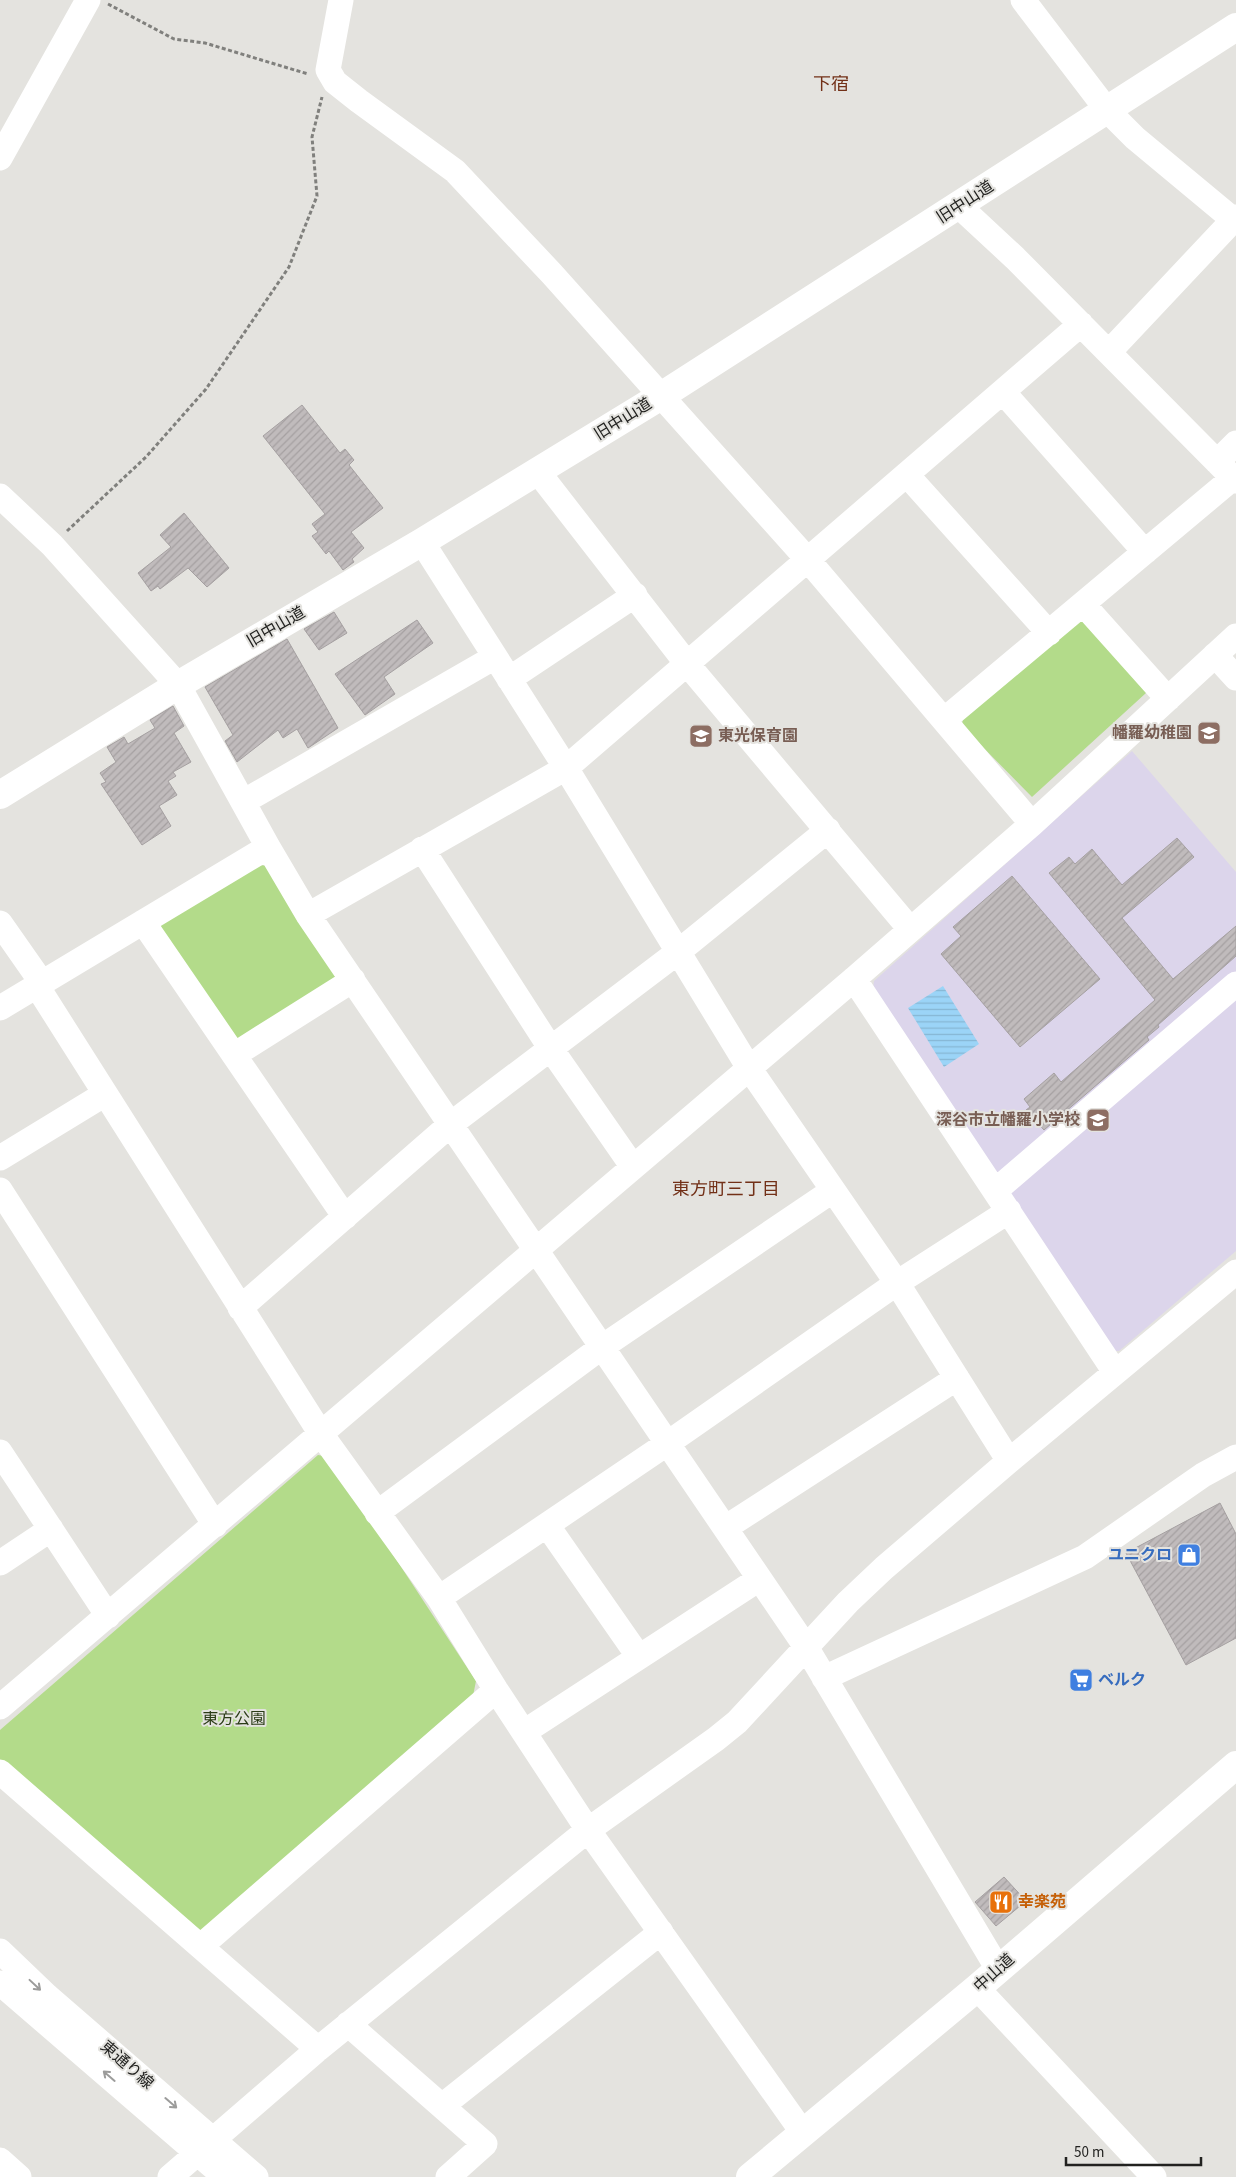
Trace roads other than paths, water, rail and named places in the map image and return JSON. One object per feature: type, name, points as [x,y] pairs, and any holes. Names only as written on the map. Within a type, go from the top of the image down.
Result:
[{"type":"main road","name":"旧中山道","points":[[0,795],[178,684],[422,542],[661,396],[1236,26]]},
{"type":"main road","name":"中山道","points":[[750,2177],[978,1988],[1236,1766]]},
{"type":"street","points":[[0,158],[88,0]]},
{"type":"street","points":[[341,0],[328,70],[331,81],[455,172],[552,274],[808,560],[1032,824]]},
{"type":"street","points":[[1023,0],[1106,110],[1135,138],[1235,219],[1109,352]]},
{"type":"street","points":[[958,206],[1016,258],[1229,474]]},
{"type":"street","points":[[308,915],[566,768],[688,665],[1081,324]]},
{"type":"street","points":[[1003,392],[1145,552]]},
{"type":"street","points":[[944,720],[1145,552],[1229,474],[1236,443]]},
{"type":"street","points":[[538,472],[688,665],[910,929]]},
{"type":"street","points":[[907,475],[1049,633]]},
{"type":"street","points":[[0,496],[52,545],[178,684],[268,847],[308,915],[806,1647],[998,1969]]},
{"type":"street","points":[[422,542],[566,768],[749,1068],[897,1283],[1009,1461]]},
{"type":"street","points":[[509,679],[635,595]]},
{"type":"street","points":[[1083,604],[1168,699]]},
{"type":"street","points":[[0,1707],[854,979],[1032,824],[1236,636]]},
{"type":"street","points":[[1215,655],[1236,678]]},
{"type":"street","points":[[243,802],[495,657]]},
{"type":"street","points":[[240,1308],[451,1124],[678,952],[828,830]]},
{"type":"street","points":[[0,1008],[268,847]]},
{"type":"street","points":[[422,849],[551,1049],[633,1167]]},
{"type":"street","points":[[143,922],[345,1217]]},
{"type":"street","points":[[0,923],[40,984],[105,1094],[321,1434],[439,1598],[496,1690],[588,1830],[802,2132]]},
{"type":"street","points":[[854,979],[1115,1372]]},
{"type":"street","points":[[234,1055],[353,980]]},
{"type":"street","points":[[996,1191],[1236,984]]},
{"type":"street","points":[[0,1158],[105,1094]]},
{"type":"street","points":[[0,1190],[215,1525]]},
{"type":"street","points":[[377,1513],[602,1347],[832,1191]]},
{"type":"street","points":[[439,1598],[668,1443],[897,1283],[1009,1211]]},
{"type":"street","points":[[170,2177],[348,2024],[588,1830],[716,1740],[737,1722],[848,1602],[884,1568],[1236,1272]]},
{"type":"street","points":[[725,1528],[957,1378]]},
{"type":"street","points":[[0,1452],[108,1616]]},
{"type":"street","points":[[824,1678],[1085,1557],[1203,1475],[1236,1457]]},
{"type":"street","points":[[547,1525],[639,1657]]},
{"type":"street","points":[[0,1563],[51,1529]]},
{"type":"street","points":[[524,1732],[759,1579]]},
{"type":"street","points":[[201,1946],[496,1690]]},
{"type":"street","points":[[0,1772],[318,2049]]},
{"type":"street","points":[[442,2106],[661,1932]]},
{"type":"street","name":"東通り線","points":[[0,1951],[206,2147],[225,2177]]},
{"type":"street","name":"東通り線","points":[[0,1983],[206,2147],[256,2177]]},
{"type":"street","points":[[978,1988],[1154,2177]]},
{"type":"street","points":[[348,2024],[485,2144],[448,2177]]},
{"type":"street","points":[[0,2160],[19,2177]]},
{"type":"water","points":[[943,986],[979,1044],[944,1067],[908,1008]]},
{"type":"place","name":"幡羅幼稚園","points":[[1209,733]]},
{"type":"place","name":"東光保育園","points":[[701,736]]},
{"type":"place","name":"深谷市立幡羅小学校","points":[[1098,1120]]},
{"type":"place","name":"ユニクロ","points":[[1189,1555]]},
{"type":"place","name":"ベルク","points":[[1081,1680]]},
{"type":"place","name":"幸楽苑","points":[[1001,1902]]},
{"type":"district","name":"下宿","points":[[831,84]]},
{"type":"district","name":"東方町三丁目","points":[[726,1189]]},
{"type":"park label","name":"東方公園","points":[[234,1719]]}]
